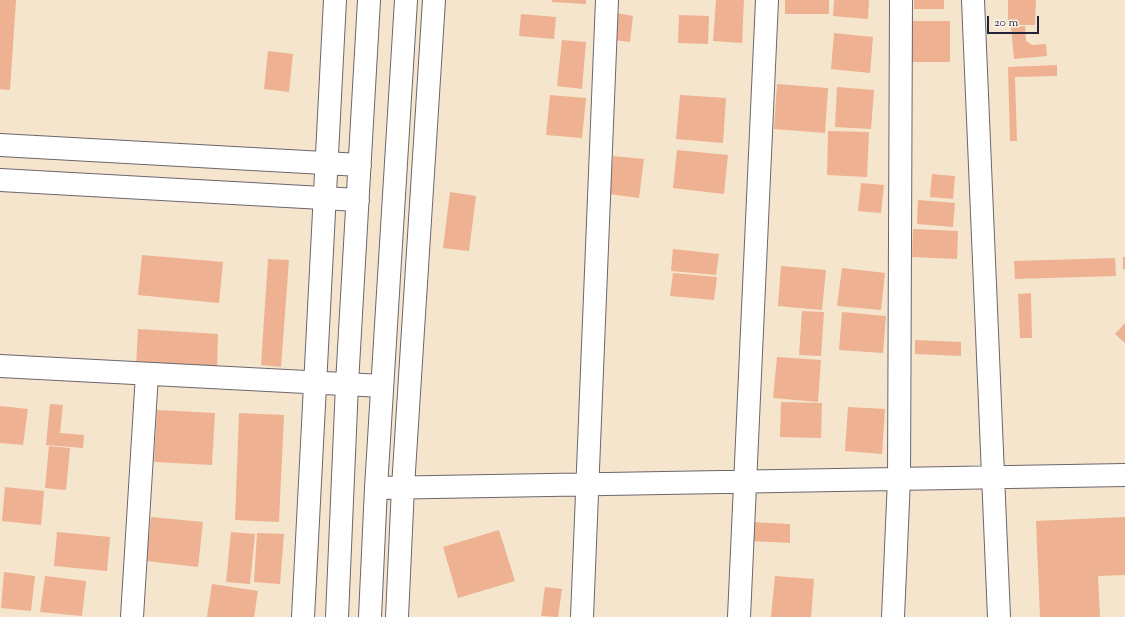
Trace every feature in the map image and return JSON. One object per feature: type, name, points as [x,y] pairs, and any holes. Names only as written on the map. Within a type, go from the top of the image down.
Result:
[{"type":"street","points":[[303,617],[335,0]]},
{"type":"street","points":[[337,617],[347,384],[370,0]]},
{"type":"street","points":[[370,617],[376,488],[406,0]]},
{"type":"street","points":[[397,617],[403,487],[434,0]]},
{"type":"street","points":[[582,617],[607,0]]},
{"type":"street","points":[[739,617],[767,0]]},
{"type":"street","points":[[893,617],[899,479],[901,0]]},
{"type":"street","points":[[973,0],[999,617]]},
{"type":"street","points":[[0,145],[360,165]]},
{"type":"street","points":[[0,180],[358,200]]},
{"type":"street","points":[[0,366],[382,386]]},
{"type":"street","points":[[132,617],[147,374]]},
{"type":"street","points":[[376,488],[1125,475]]},
{"type":"building","points":[[0,0],[16,0],[10,90],[0,89]]},
{"type":"building","points":[[552,0],[586,0],[586,4],[552,2]]},
{"type":"building","points":[[716,0],[744,0],[742,43],[713,41]]},
{"type":"building","points":[[785,0],[829,0],[829,14],[785,14]]},
{"type":"building","points":[[834,0],[869,0],[868,19],[833,16]]},
{"type":"building","points":[[914,0],[944,0],[944,9],[914,9]]},
{"type":"building","points":[[1008,0],[1036,0],[1035,25],[1008,25]]},
{"type":"building","points":[[617,13],[633,16],[630,42],[613,40]]},
{"type":"building","points":[[521,14],[556,17],[554,39],[519,36]]},
{"type":"building","points":[[679,15],[709,16],[708,44],[678,43]]},
{"type":"building","points":[[912,21],[950,21],[950,62],[912,62]]},
{"type":"building","points":[[1025,26],[1026,41],[1032,45],[1046,44],[1047,56],[1014,59],[1011,27]]},
{"type":"building","points":[[834,33],[873,37],[870,73],[831,69]]},
{"type":"building","points":[[562,40],[586,42],[582,89],[557,86]]},
{"type":"building","points":[[268,51],[293,54],[289,92],[264,89]]},
{"type":"building","points":[[1057,65],[1057,76],[1015,77],[1017,141],[1010,141],[1008,67]]},
{"type":"building","points":[[777,84],[828,88],[825,133],[774,129]]},
{"type":"building","points":[[837,87],[874,90],[871,129],[835,127]]},
{"type":"building","points":[[550,95],[586,98],[582,138],[546,135]]},
{"type":"building","points":[[680,95],[726,98],[723,143],[676,139]]},
{"type":"building","points":[[828,131],[869,132],[867,177],[827,175]]},
{"type":"building","points":[[677,150],[728,155],[724,194],[673,188]]},
{"type":"building","points":[[613,156],[644,159],[639,198],[609,194]]},
{"type":"building","points":[[932,174],[955,176],[953,199],[930,197]]},
{"type":"building","points":[[861,183],[884,185],[881,213],[858,211]]},
{"type":"building","points":[[450,192],[476,196],[469,251],[443,248]]},
{"type":"building","points":[[918,200],[955,203],[953,227],[917,224]]},
{"type":"building","points":[[913,229],[958,231],[957,259],[912,257]]},
{"type":"building","points":[[673,249],[719,254],[716,275],[671,271]]},
{"type":"building","points":[[142,255],[223,262],[219,303],[138,295]]},
{"type":"building","points":[[1123,257],[1125,257],[1125,269],[1123,269]]},
{"type":"building","points":[[1115,258],[1116,276],[1015,279],[1014,261]]},
{"type":"building","points":[[268,259],[289,260],[281,367],[261,365]]},
{"type":"building","points":[[781,266],[826,270],[822,310],[778,306]]},
{"type":"building","points":[[842,268],[885,273],[881,310],[837,306]]},
{"type":"building","points":[[673,273],[717,277],[714,300],[670,296]]},
{"type":"building","points":[[1031,293],[1032,338],[1020,338],[1018,294]]},
{"type":"building","points":[[802,311],[824,312],[821,356],[799,355]]},
{"type":"building","points":[[842,312],[886,316],[883,353],[839,350]]},
{"type":"building","points":[[1125,323],[1125,343],[1115,334]]},
{"type":"building","points":[[138,329],[218,334],[217,370],[136,366]]},
{"type":"building","points":[[915,340],[961,342],[961,356],[915,354]]},
{"type":"building","points":[[777,357],[821,360],[818,402],[773,398]]},
{"type":"building","points":[[781,402],[822,403],[821,438],[780,437]]},
{"type":"building","points":[[50,404],[63,405],[60,433],[84,435],[83,448],[46,445]]},
{"type":"building","points":[[0,406],[28,409],[23,445],[0,443]]},
{"type":"building","points":[[848,407],[885,409],[882,454],[845,451]]},
{"type":"building","points":[[157,410],[215,413],[212,465],[154,462]]},
{"type":"building","points":[[239,413],[284,415],[279,522],[235,520]]},
{"type":"building","points":[[49,446],[70,448],[66,490],[45,488]]},
{"type":"building","points":[[5,487],[44,491],[41,525],[2,521]]},
{"type":"building","points":[[151,517],[203,522],[198,567],[146,561]]},
{"type":"building","points":[[1125,517],[1125,575],[1098,576],[1100,617],[1040,617],[1036,521]]},
{"type":"building","points":[[751,522],[790,524],[790,543],[750,541]]},
{"type":"building","points":[[499,530],[515,581],[458,598],[443,547]]},
{"type":"building","points":[[57,532],[110,537],[107,571],[54,566]]},
{"type":"building","points":[[231,532],[255,534],[250,584],[226,582]]},
{"type":"building","points":[[257,533],[284,534],[280,584],[254,582]]},
{"type":"building","points":[[4,572],[35,576],[31,611],[1,608]]},
{"type":"building","points":[[45,576],[86,581],[82,616],[40,612]]},
{"type":"building","points":[[775,576],[814,579],[811,617],[771,617]]},
{"type":"building","points":[[212,584],[258,591],[254,617],[207,617]]},
{"type":"building","points":[[545,587],[562,589],[558,617],[541,616]]}]
